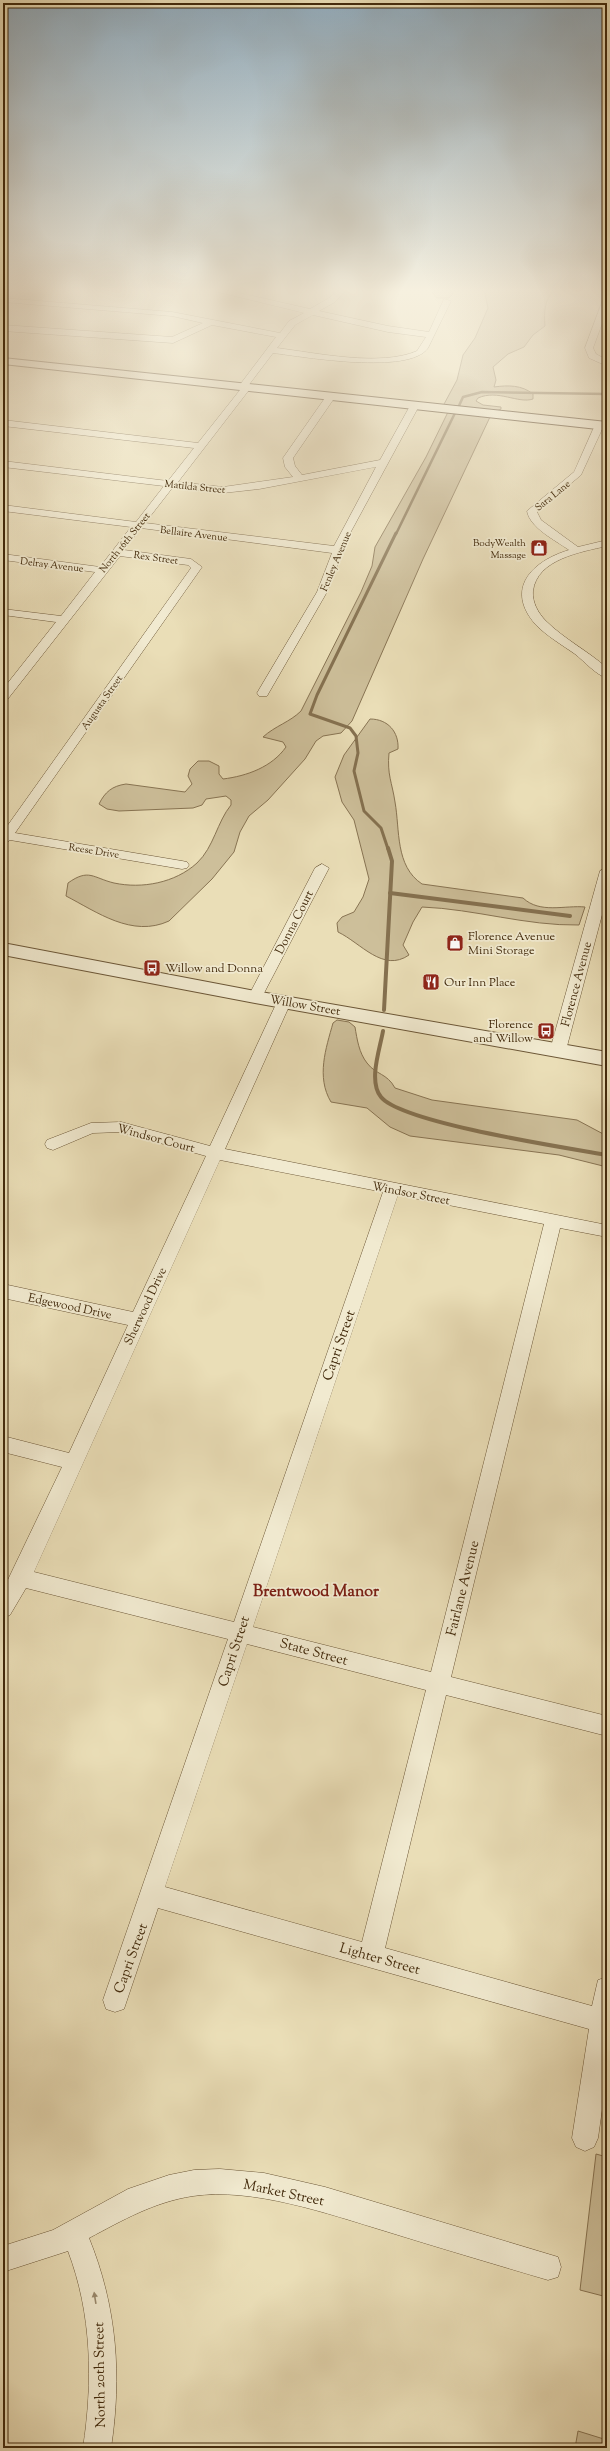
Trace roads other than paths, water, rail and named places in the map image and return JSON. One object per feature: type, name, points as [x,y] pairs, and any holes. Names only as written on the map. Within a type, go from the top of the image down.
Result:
[{"type":"main road","points":[[390,403],[603,426]]},
{"type":"main road","name":"Willow Street","points":[[3,949],[255,997],[607,1059]]},
{"type":"street","name":"North 16th Street","points":[[3,697],[171,484],[232,403]]},
{"type":"street","points":[[300,478],[290,467],[288,462],[289,455],[325,403]]},
{"type":"street","name":"Fenley Avenue","points":[[263,693],[322,592],[337,550],[414,406]]},
{"type":"street","points":[[3,423],[200,446]]},
{"type":"street","name":"Sara Lane","points":[[576,550],[537,522],[532,517],[532,511],[578,473],[603,426]]},
{"type":"street","name":"Matilda Street","points":[[3,464],[235,490],[385,462]]},
{"type":"street","name":"Bellaire Avenue","points":[[3,508],[337,550]]},
{"type":"street","points":[[607,543],[576,550],[554,558],[536,572],[527,590],[528,603],[542,624],[607,674]]},
{"type":"street","name":"Rex Street","points":[[117,552],[195,563]]},
{"type":"street","name":"Delray Avenue","points":[[3,557],[102,570]]},
{"type":"street","name":"Augusta Street","points":[[5,838],[196,568],[195,563]]},
{"type":"street","points":[[3,612],[64,620]]},
{"type":"street","points":[[3,680],[15,681]]},
{"type":"street","name":"Reese Drive","points":[[5,838],[182,864]]},
{"type":"street","name":"Donna Court","points":[[255,997],[322,868]]},
{"type":"street","name":"Florence Avenue","points":[[558,1050],[607,871]]},
{"type":"street","name":"Sherwood Drive","points":[[3,1609],[21,1578],[284,1002]]},
{"type":"street","name":"Windsor Court","points":[[53,1144],[91,1128],[113,1126],[130,1129],[215,1153]]},
{"type":"street","name":"Windsor Street","points":[[215,1153],[607,1231]]},
{"type":"street","name":"Capri Street","points":[[115,2000],[152,1894],[239,1632],[392,1189]]},
{"type":"street","name":"Fairlane Avenue","points":[[371,1955],[553,1221]]},
{"type":"street","name":"Edgewood Drive","points":[[3,1291],[138,1320]]},
{"type":"street","points":[[3,1444],[74,1462]]},
{"type":"street","name":"State Street","points":[[21,1578],[607,1726]]},
{"type":"street","name":"Lighter Street","points":[[152,1894],[605,2022]]},
{"type":"street","points":[[585,2138],[605,2022],[607,1989]]},
{"type":"street","name":"Market Street","points":[[3,2259],[59,2241],[128,2202],[169,2188],[194,2183],[243,2183],[264,2186],[325,2200],[548,2267]]},
{"type":"street","name":"North 20th Street","points":[[74,2233],[94,2288],[101,2332],[102,2390],[97,2448]]},
{"type":"waterway","points":[[458,408],[460,403]]},
{"type":"waterway","points":[[396,534],[455,413]]},
{"type":"waterway","points":[[388,849],[381,828],[364,811],[354,771],[358,753],[356,736],[350,728],[310,714],[317,695],[396,533]]},
{"type":"waterway","points":[[388,848],[392,861],[390,893]]},
{"type":"waterway","points":[[384,1010],[390,893]]},
{"type":"waterway","points":[[390,893],[570,916]]},
{"type":"waterway","points":[[383,1031],[376,1065],[375,1082],[381,1097],[395,1107],[451,1125],[607,1155]]},
{"type":"place","name":"BodyWealth Massage","points":[[539,548]]},
{"type":"place","name":"Florence Avenue Mini Storage","points":[[455,943]]},
{"type":"place","name":"Willow and Donna","points":[[152,968]]},
{"type":"place","name":"Our Inn Place","points":[[431,982]]},
{"type":"place","name":"Florence and Willow","points":[[546,1031]]},
{"type":"district","name":"Brentwood Manor","points":[[316,1590]]}]
